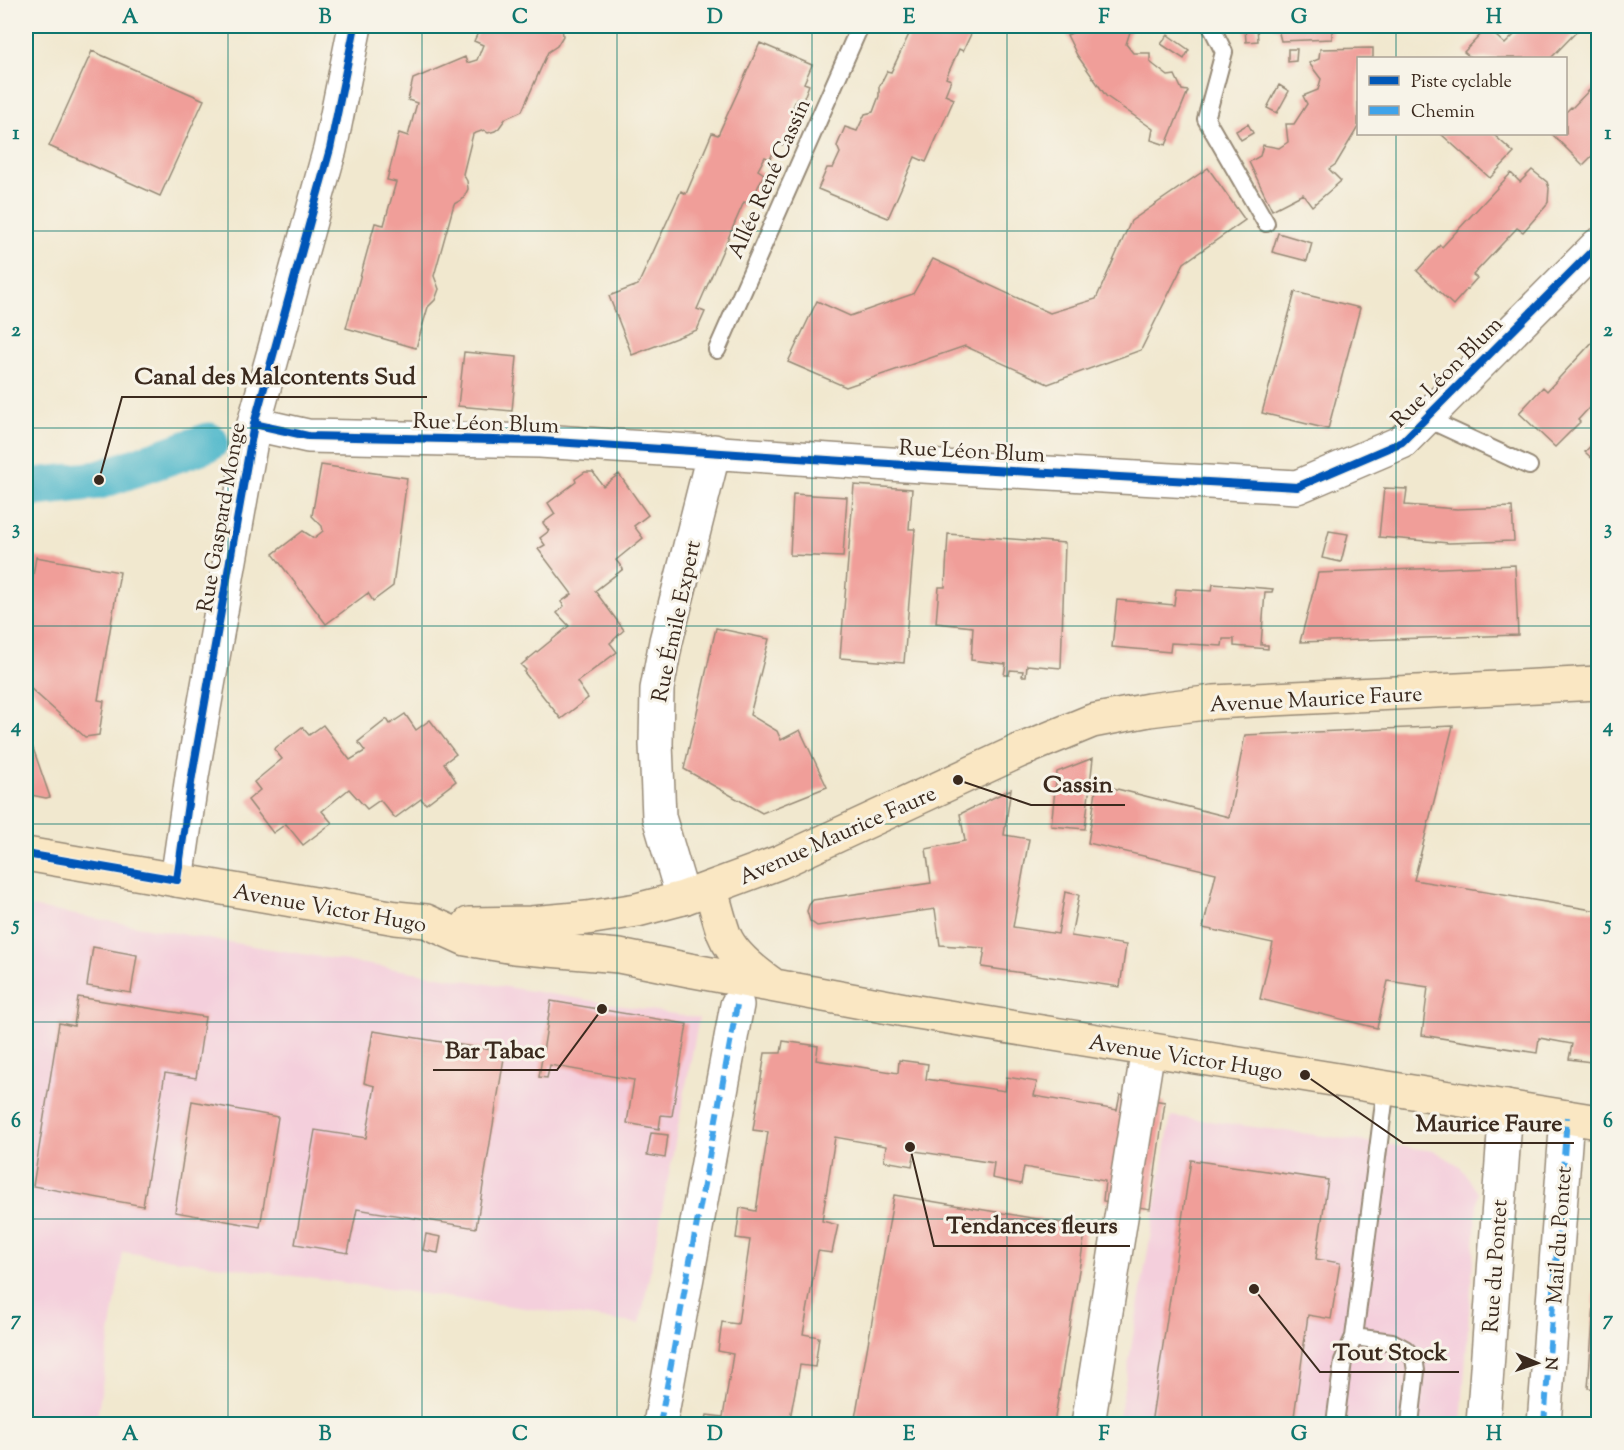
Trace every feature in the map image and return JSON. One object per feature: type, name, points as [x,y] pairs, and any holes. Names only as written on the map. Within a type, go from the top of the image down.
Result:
[{"type":"main road","name":"Avenue Maurice Faure","points":[[426,921],[484,924],[587,918],[637,910],[697,893],[780,862],[1019,751],[1092,721],[1149,710],[1214,702],[1599,683]]},
{"type":"main road","name":"Avenue Victor Hugo","points":[[26,854],[396,918],[426,921],[466,939],[514,947],[619,956],[917,1012],[1599,1122]]},
{"type":"main road","name":"Avenue Victor Hugo","points":[[697,893],[725,937],[752,970],[775,987]]},
{"type":"street","name":"Rue Gaspard Monge","points":[[177,880],[192,776],[254,424],[330,149],[355,26]]},
{"type":"street","name":"Rue Léon Blum","points":[[254,424],[308,436],[540,441],[1297,487],[1402,442],[1599,245]]},
{"type":"street","name":"Rue Émile Expert","points":[[697,893],[659,817],[656,744],[657,689],[666,641],[714,451]]},
{"type":"street","points":[[660,1425],[737,1005]]},
{"type":"street","points":[[1088,1425],[1148,1049]]},
{"type":"street","name":"Rue du Pontet","points":[[1483,1425],[1506,1107]]},
{"type":"street","name":"Mail du Pontet","points":[[1544,1425],[1567,1117]]},
{"type":"lane","name":"Allée René Cassin","points":[[717,350],[860,26]]},
{"type":"lane","points":[[1211,26],[1224,52],[1206,119],[1266,223]]},
{"type":"lane","points":[[1425,418],[1529,466]]},
{"type":"lane","points":[[1335,1425],[1343,1361],[1354,1338],[1386,1087]]},
{"type":"lane","points":[[1354,1338],[1392,1342],[1405,1349],[1414,1358],[1416,1371],[1410,1425]]},
{"type":"shaded area","points":[[26,906],[209,939],[699,1018],[640,1324],[123,1252],[96,1424],[26,1424]]},
{"type":"shaded area","points":[[1171,1116],[1435,1151],[1460,1166],[1478,1193],[1461,1424],[1118,1424]]},
{"type":"building","points":[[481,26],[562,26],[563,36],[557,46],[548,52],[522,111],[506,118],[495,131],[488,133],[484,130],[473,134],[463,174],[468,189],[463,199],[454,204],[434,276],[439,289],[435,300],[428,307],[416,348],[346,328],[375,223],[384,225],[396,182],[387,180],[399,133],[408,136],[417,103],[408,100],[413,79],[465,57],[467,63],[477,60],[483,45],[474,41]]},
{"type":"building","points":[[913,26],[970,26],[967,31],[971,34],[963,51],[959,49],[946,78],[951,80],[945,95],[954,99],[926,162],[915,157],[888,218],[818,189],[827,168],[833,168],[840,153],[837,146],[845,127],[857,131],[865,114],[873,112],[879,96],[879,87],[887,71],[891,72]]},
{"type":"building","points":[[1088,26],[1132,26],[1126,44],[1133,53],[1150,53],[1150,62],[1168,76],[1175,75],[1182,90],[1188,91],[1166,145],[1151,140],[1153,129],[1106,96],[1077,55],[1067,35]]},
{"type":"building","points":[[1272,26],[1332,26],[1332,39],[1281,41],[1278,29]]},
{"type":"building","points":[[1523,26],[1582,26],[1552,57],[1470,57],[1464,52],[1487,28],[1505,44]]},
{"type":"building","points":[[1245,27],[1257,27],[1258,41],[1246,42]]},
{"type":"building","points":[[1168,35],[1189,50],[1184,59],[1161,44]]},
{"type":"building","points":[[760,43],[812,65],[804,83],[809,85],[803,100],[797,98],[791,112],[797,114],[783,145],[778,143],[770,159],[765,157],[758,170],[764,174],[750,204],[744,202],[697,309],[705,312],[697,330],[632,355],[609,296],[638,285],[681,191],[686,194],[712,133],[718,135]]},
{"type":"building","points":[[1373,48],[1373,57],[1357,57],[1357,129],[1336,164],[1329,169],[1341,181],[1312,206],[1303,194],[1272,210],[1249,162],[1260,156],[1263,145],[1279,148],[1288,142],[1286,124],[1294,124],[1307,104],[1303,96],[1318,90],[1321,79],[1309,63],[1319,59],[1320,49]]},
{"type":"building","points":[[1288,49],[1297,49],[1296,61],[1288,62]]},
{"type":"building","points":[[92,51],[204,100],[160,196],[49,146]]},
{"type":"building","points":[[1598,81],[1598,150],[1583,165],[1553,135],[1567,135],[1567,111]]},
{"type":"building","points":[[1279,85],[1289,91],[1277,113],[1267,108]]},
{"type":"building","points":[[1248,124],[1253,133],[1241,140],[1236,131]]},
{"type":"building","points":[[1442,135],[1494,135],[1514,153],[1490,178]]},
{"type":"building","points":[[1208,168],[1245,220],[1184,263],[1141,350],[1048,384],[965,346],[846,387],[788,362],[817,301],[850,316],[913,294],[933,259],[1050,313],[1096,299],[1131,221]]},
{"type":"building","points":[[1532,170],[1547,182],[1549,188],[1546,206],[1523,232],[1517,228],[1473,275],[1477,278],[1453,305],[1417,271],[1511,173],[1520,182]]},
{"type":"building","points":[[1278,233],[1312,243],[1307,261],[1272,252]]},
{"type":"building","points":[[1295,292],[1360,308],[1328,429],[1262,413]]},
{"type":"building","points":[[1598,336],[1598,398],[1578,420],[1580,422],[1555,447],[1519,413],[1543,387],[1547,391]]},
{"type":"building","points":[[464,352],[517,357],[512,411],[458,406]]},
{"type":"building","points":[[1598,438],[1598,464],[1585,452]]},
{"type":"building","points":[[321,465],[407,478],[393,586],[373,601],[368,593],[326,624],[273,554],[303,531],[314,538],[323,531],[322,526],[312,516]]},
{"type":"building","points":[[585,472],[593,472],[603,486],[619,474],[648,515],[634,526],[643,538],[616,560],[623,569],[595,591],[624,630],[610,643],[617,652],[577,682],[588,698],[561,719],[521,665],[569,626],[557,613],[564,606],[561,602],[572,594],[538,549],[545,545],[540,538],[549,531],[543,523],[555,514],[548,503],[576,482],[575,479]]},
{"type":"building","points":[[854,485],[912,489],[909,529],[915,529],[904,663],[840,658]]},
{"type":"building","points":[[1384,488],[1407,489],[1405,505],[1457,509],[1512,507],[1514,541],[1449,543],[1379,537]]},
{"type":"building","points":[[793,494],[847,497],[843,557],[790,555]]},
{"type":"building","points":[[1329,531],[1348,534],[1341,562],[1322,558]]},
{"type":"building","points":[[948,534],[1065,543],[1061,668],[1027,665],[1026,676],[1022,676],[1023,671],[1010,670],[1009,675],[1004,675],[1006,664],[971,660],[973,627],[936,623],[939,587],[945,587]]},
{"type":"building","points":[[36,557],[120,572],[98,700],[104,701],[99,735],[85,737],[30,688],[26,687],[26,619]]},
{"type":"building","points":[[1515,565],[1518,635],[1300,642],[1318,573]]},
{"type":"building","points":[[1213,584],[1273,589],[1272,592],[1265,592],[1261,645],[1268,645],[1268,649],[1234,646],[1234,639],[1223,639],[1222,646],[1171,643],[1170,652],[1112,647],[1117,600],[1174,605],[1176,589],[1212,591]]},
{"type":"building","points":[[1598,599],[1598,654],[1595,654],[1594,600]]},
{"type":"building","points":[[716,628],[769,639],[750,715],[777,731],[781,740],[800,730],[827,787],[762,813],[684,769]]},
{"type":"building","points":[[405,714],[416,730],[430,720],[456,754],[444,763],[456,781],[426,804],[421,799],[395,818],[380,800],[367,809],[349,789],[322,811],[332,823],[303,845],[286,824],[273,833],[248,800],[260,790],[254,782],[282,759],[274,749],[302,727],[309,735],[323,725],[350,760],[365,751],[358,742],[387,719],[390,724]]},
{"type":"building","points":[[1453,726],[1414,880],[1598,911],[1598,1063],[1569,1059],[1572,1044],[1539,1038],[1537,1053],[1422,1035],[1428,987],[1388,981],[1377,1028],[1260,999],[1273,943],[1203,928],[1216,873],[1088,843],[1097,784],[1229,817],[1245,735]]},
{"type":"building","points":[[26,728],[50,797],[26,794]]},
{"type":"building","points":[[1093,758],[1085,829],[1051,826],[1057,772]]},
{"type":"building","points":[[1011,789],[1004,835],[1029,839],[1013,927],[1058,934],[1065,892],[1079,895],[1071,936],[1126,945],[1120,987],[982,967],[985,948],[940,945],[935,909],[817,926],[810,921],[807,911],[813,900],[931,883],[926,849],[965,841],[960,814]]},
{"type":"building","points":[[93,947],[137,955],[131,993],[87,986]]},
{"type":"building","points":[[78,997],[205,1017],[196,1078],[165,1073],[143,1206],[33,1186],[59,1023],[74,1026]]},
{"type":"building","points":[[551,1001],[687,1024],[672,1116],[661,1115],[659,1129],[627,1123],[634,1080],[550,1065],[547,1078],[539,1077]]},
{"type":"building","points":[[373,1031],[505,1052],[476,1228],[357,1209],[348,1253],[295,1244],[315,1130],[366,1138],[375,1086],[364,1083]]},
{"type":"building","points":[[783,1041],[818,1046],[816,1060],[898,1073],[899,1060],[928,1064],[926,1079],[1005,1091],[1007,1077],[1037,1082],[1034,1096],[1117,1110],[1120,1095],[1165,1102],[1150,1209],[1103,1201],[1105,1181],[1024,1167],[1021,1184],[992,1178],[994,1163],[915,1151],[912,1166],[884,1161],[886,1146],[835,1137],[822,1221],[838,1225],[832,1253],[818,1251],[803,1334],[819,1337],[815,1367],[800,1365],[789,1424],[705,1424],[707,1415],[723,1417],[733,1354],[718,1351],[722,1322],[738,1324],[750,1240],[736,1238],[740,1208],[756,1211],[768,1132],[753,1130],[765,1053],[781,1053]]},
{"type":"building","points":[[192,1101],[278,1117],[260,1227],[175,1212]]},
{"type":"building","points":[[651,1133],[668,1135],[665,1158],[647,1155]]},
{"type":"building","points":[[1191,1160],[1328,1180],[1316,1259],[1340,1263],[1331,1319],[1308,1315],[1293,1424],[1151,1424]]},
{"type":"building","points":[[894,1195],[1086,1227],[1054,1424],[854,1424]]},
{"type":"building","points":[[426,1234],[441,1237],[438,1253],[423,1250]]},
{"type":"building","points":[[1598,1263],[1598,1389],[1588,1388]]},
{"type":"waterway","points":[[26,488],[99,480],[209,442]]},
{"type":"marked path","points":[[660,1424],[737,1005]]},
{"type":"marked path","points":[[1544,1424],[1567,1117]]},
{"type":"cycle path","points":[[26,854],[177,880],[192,776],[254,424],[330,149],[355,26]]},
{"type":"cycle path","points":[[254,424],[308,436],[540,441],[905,465],[1297,487],[1402,442],[1598,245]]},
{"type":"place","name":"Canal des Malcontents Sud","points":[[99,480]]},
{"type":"place","name":"Cassin","points":[[958,780]]},
{"type":"place","name":"Bar Tabac","points":[[602,1009]]},
{"type":"place","name":"Maurice Faure","points":[[1305,1075]]},
{"type":"place","name":"Tendances fleurs","points":[[910,1147]]},
{"type":"place","name":"Tout Stock","points":[[1254,1289]]}]
